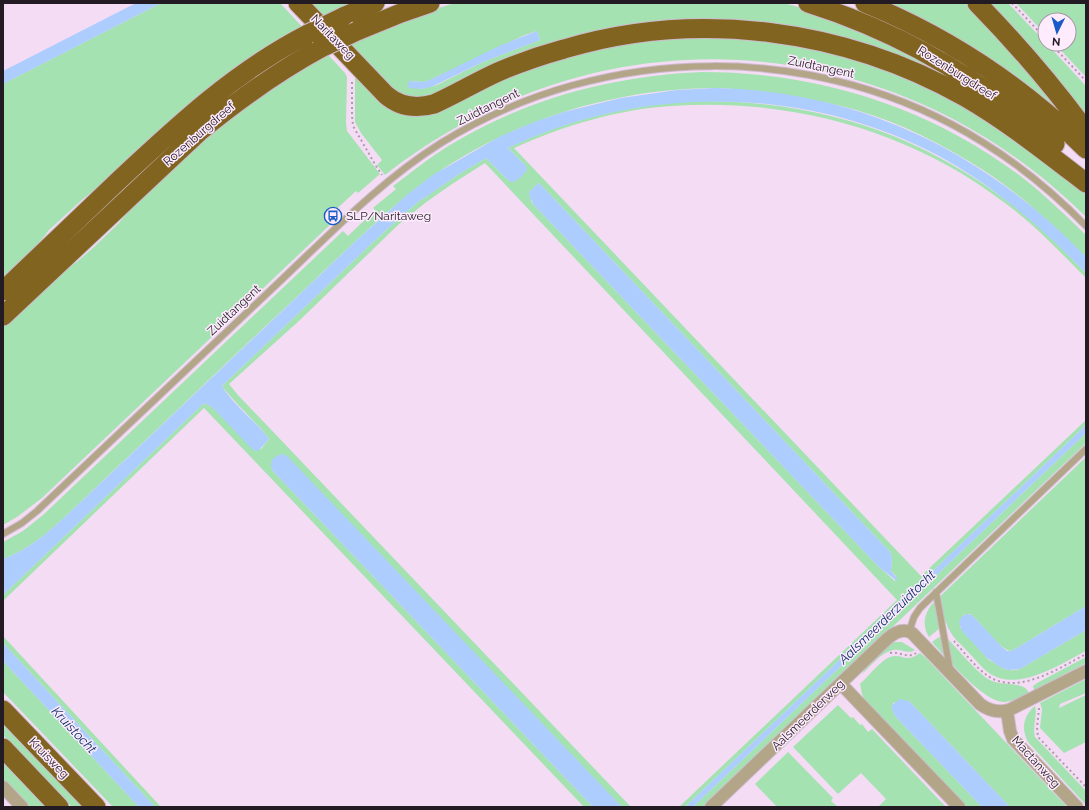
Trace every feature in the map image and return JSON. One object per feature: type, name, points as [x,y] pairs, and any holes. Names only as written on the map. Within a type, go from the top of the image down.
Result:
[{"type":"highway","points":[[298,3],[383,92],[392,100],[410,107],[425,107],[498,72],[526,61],[579,45],[623,35],[695,29],[732,29],[775,33],[820,41],[863,52],[899,66],[966,98],[1002,120],[1086,183]]},
{"type":"highway","name":"Rozenburgdreef","points":[[3,291],[197,108],[248,70],[285,46],[375,3]]},
{"type":"highway","name":"Rozenburgdreef","points":[[3,316],[199,132],[228,108],[261,84],[321,48],[357,31],[430,3]]},
{"type":"highway","name":"Rozenburgdreef","points":[[808,3],[852,18],[880,30],[923,50],[963,74],[1001,100],[1034,126],[1086,175]]},
{"type":"highway","name":"Rozenburgdreef","points":[[865,3],[919,28],[984,65],[1044,110],[1086,149]]},
{"type":"highway","points":[[977,3],[1010,37],[1062,98],[1086,131]]},
{"type":"highway","name":"Kruisweg","points":[[3,710],[96,807]]},
{"type":"highway","points":[[3,748],[60,807]]},
{"type":"street","name":"Aalsmeerderweg","points":[[711,807],[890,637],[900,631],[909,632]]},
{"type":"street","points":[[909,632],[984,707],[998,712],[1007,711],[1086,671]]},
{"type":"street","points":[[840,684],[958,807]]},
{"type":"street","name":"Mactanweg","points":[[1007,711],[1009,729],[1013,739],[1077,807]]},
{"type":"street","points":[[3,787],[22,807]]},
{"type":"lane","name":"Zuidtangent","points":[[3,534],[22,523],[37,511],[336,228],[388,182],[435,147],[465,129],[506,109],[561,88],[604,77],[658,68],[704,65],[741,66],[790,71],[852,84],[896,99],[938,117],[981,141],[1022,169],[1055,196],[1086,226]]},
{"type":"lane","points":[[909,632],[916,614],[936,592],[1086,450]]},
{"type":"lane","points":[[936,592],[950,673]]},
{"type":"path","points":[[1012,3],[1037,30]]},
{"type":"path","points":[[1059,52],[1086,81]]},
{"type":"path","points":[[352,82],[352,122],[376,166],[388,182]]},
{"type":"path","points":[[944,633],[950,637],[987,676],[1004,682],[1024,682],[1036,679],[1086,654]]},
{"type":"path","points":[[887,655],[896,652],[906,656],[911,655],[924,646]]},
{"type":"path","name":"Mactanweg","points":[[1036,728],[1039,738],[1086,787]]},
{"type":"green space","points":[[161,3],[280,3],[345,73],[347,77],[347,131],[380,174],[358,193],[356,191],[329,216],[334,221],[42,498],[17,517],[3,525],[3,326],[51,280],[78,261],[94,247],[119,223],[139,198],[237,110],[325,55],[300,27],[84,198],[49,230],[29,256],[3,281],[3,84]]},
{"type":"green space","points":[[302,3],[358,3],[363,39],[422,13],[455,3],[784,3],[812,11],[876,36],[978,92],[853,46],[641,29],[426,100],[396,96]],"holes":[[[537,31],[540,40],[483,62],[437,85],[421,89],[409,81],[423,82],[430,80],[525,35]]]},
{"type":"green space","points":[[881,3],[972,3],[1062,105],[1056,111]]},
{"type":"green space","points":[[982,3],[1008,3],[1037,34],[1037,52],[1054,52],[1086,86],[1086,122]]},
{"type":"green space","points":[[1016,3],[1086,3],[1086,77],[1063,52],[1077,52],[1077,12],[1037,12],[1037,25]]},
{"type":"green space","points":[[670,34],[816,44],[948,92],[1061,172],[1086,195],[1086,217],[1009,153],[925,105],[836,74],[743,60],[650,63],[558,83],[469,120],[385,175],[377,165],[382,160],[361,133],[355,122],[355,73],[401,110],[519,68]]},
{"type":"green space","points":[[702,72],[746,74],[788,79],[830,87],[872,98],[911,113],[950,131],[987,153],[1023,178],[1056,206],[1086,235],[1086,257],[1050,222],[1024,200],[983,170],[953,152],[906,128],[856,110],[796,97],[728,88],[717,88],[679,89],[642,94],[569,110],[533,123],[466,155],[434,175],[410,193],[345,251],[65,517],[29,546],[3,559],[3,542],[23,531],[43,515],[343,231],[348,236],[375,210],[373,208],[396,189],[393,186],[435,154],[510,114],[540,102],[572,92],[636,78]]},
{"type":"green space","points":[[690,101],[735,102],[779,106],[821,114],[862,125],[902,140],[940,158],[978,181],[1025,214],[1086,273],[1086,278],[1027,220],[1005,203],[968,178],[930,156],[889,138],[848,124],[805,114],[761,108],[717,105],[652,108],[591,120],[514,148],[921,576],[1086,420],[1086,425],[685,807],[679,807],[897,600],[485,163],[425,203],[398,225],[300,320],[229,384],[631,807],[622,807],[271,462],[273,471],[593,807],[584,807],[204,408],[3,601],[3,595],[204,403],[212,407],[261,449],[269,439],[222,386],[371,244],[418,202],[459,174],[486,158],[509,181],[526,166],[508,148],[552,129],[619,111]],"holes":[[[539,183],[890,552],[892,558],[891,571],[896,576],[895,581],[880,568],[534,205],[531,201],[529,192]]]},
{"type":"green space","points":[[1086,433],[1086,443],[703,807],[693,807]]},
{"type":"green space","points":[[1086,457],[1086,606],[1012,651],[1007,650],[996,641],[970,614],[963,616],[960,627],[989,660],[1003,668],[1010,670],[1020,669],[1086,630],[1086,651],[1052,669],[1026,678],[1013,680],[1000,678],[986,671],[956,639],[946,622],[940,624],[940,628],[929,637],[925,629],[925,620],[927,612],[932,604]]},
{"type":"green space","points":[[3,636],[161,807],[155,807],[3,643]]},
{"type":"green space","points":[[939,637],[946,637],[981,674],[987,678],[992,681],[1018,685],[1026,689],[1029,693],[1020,698],[1006,702],[995,700],[985,694],[975,687],[932,642]]},
{"type":"green space","points":[[902,642],[915,650],[909,652],[893,650],[888,652],[880,657],[862,674],[866,667],[891,643]]},
{"type":"green space","points":[[920,653],[1067,807],[1010,807],[909,701],[893,703],[892,709],[895,716],[982,807],[967,807],[865,701],[860,684],[886,659],[894,656],[911,658]]},
{"type":"green space","points":[[1086,657],[1086,663],[1034,690],[1033,686],[1037,683]]},
{"type":"green space","points":[[3,661],[139,807],[113,807],[3,692]]},
{"type":"green space","points":[[1086,679],[1086,693],[1060,704],[1059,708],[1086,695],[1086,742],[1064,753],[1040,728],[1042,709],[1040,703]]},
{"type":"green space","points":[[838,705],[851,718],[853,717],[860,725],[862,724],[868,732],[872,729],[946,807],[878,807],[886,799],[861,773],[838,794],[793,747]]},
{"type":"green space","points":[[1035,706],[1035,737],[1086,791],[1086,805],[1028,742],[1024,732],[1024,723],[1028,714]]},
{"type":"green space","points":[[3,720],[86,807],[72,807],[3,735]]},
{"type":"green space","points":[[788,752],[833,798],[831,801],[838,807],[777,807],[755,784]]},
{"type":"green space","points":[[3,763],[45,807],[30,807],[3,779]]},
{"type":"water","points":[[136,3],[161,3],[3,84],[3,71]]},
{"type":"water","points":[[537,31],[540,40],[483,62],[431,87],[421,89],[408,88],[409,81],[423,82],[430,80],[497,47]]},
{"type":"water","points":[[716,88],[769,92],[821,101],[870,115],[918,135],[963,159],[1006,187],[1047,220],[1086,257],[1086,273],[1021,212],[986,185],[948,161],[897,136],[842,118],[786,107],[730,102],[672,103],[616,112],[561,127],[508,148],[526,166],[527,170],[514,182],[509,181],[486,158],[459,174],[418,202],[371,244],[222,386],[232,400],[269,439],[258,451],[253,450],[212,407],[204,403],[3,595],[3,559],[29,546],[65,517],[358,239],[408,194],[433,175],[499,137],[534,122],[564,112],[621,98],[677,90]]},
{"type":"water","points":[[539,183],[890,552],[892,558],[891,571],[897,578],[897,581],[880,568],[534,205],[530,198],[529,192]]},
{"type":"water","name":"Aalsmeerderzuidtocht","points":[[1086,425],[1086,433],[693,807],[685,807]]},
{"type":"water","points":[[282,454],[287,456],[622,807],[593,807],[273,471],[271,465],[272,460],[276,456]]},
{"type":"water","points":[[1086,606],[1086,630],[1020,669],[1008,670],[1000,667],[987,658],[962,631],[959,623],[961,617],[967,614],[972,615],[1002,647],[1007,651],[1012,651]]},
{"type":"water","name":"Kruistocht","points":[[3,643],[155,807],[139,807],[3,661]]},
{"type":"water","points":[[900,699],[909,701],[1010,807],[982,807],[895,716],[892,705]]},
{"type":"place","name":"SLP/Naritaweg","points":[[333,216]]}]
